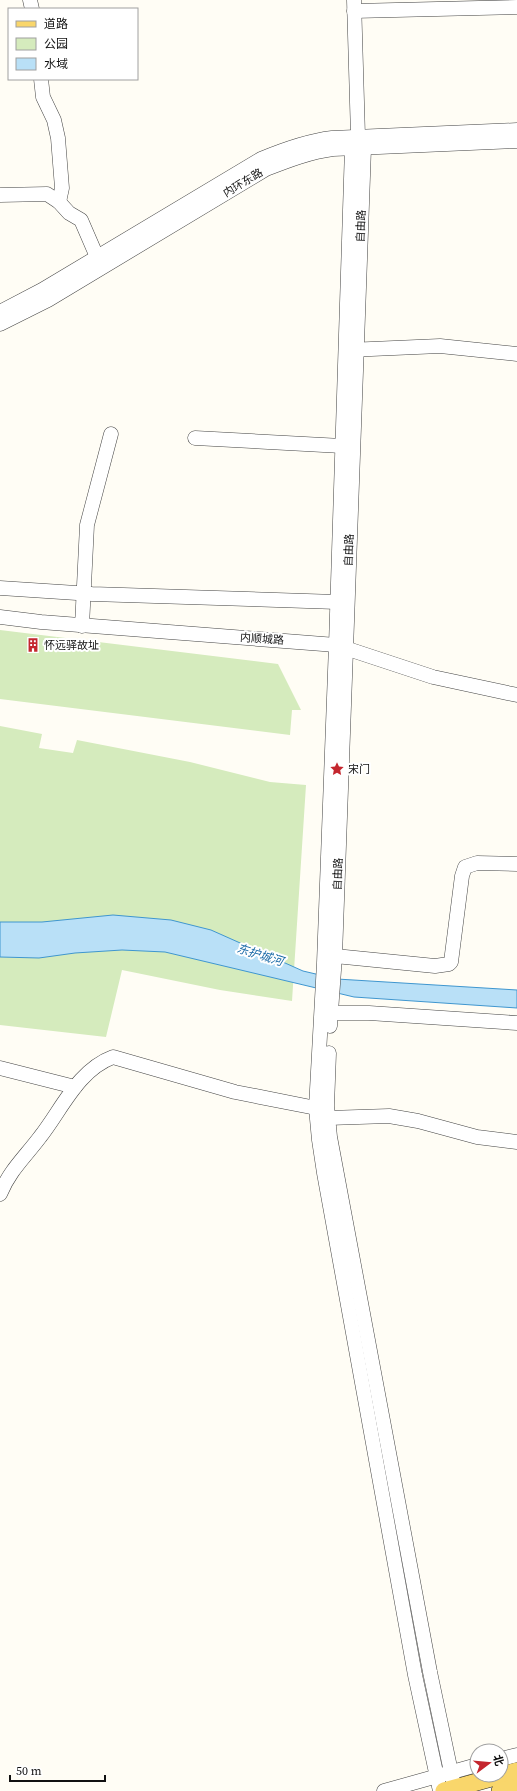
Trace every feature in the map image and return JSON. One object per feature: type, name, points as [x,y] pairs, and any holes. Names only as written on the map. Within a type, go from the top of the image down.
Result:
[{"type":"main road","points":[[448,1787],[517,1772]]},
{"type":"main road","points":[[500,1791],[517,1786]]},
{"type":"street","points":[[354,5],[517,7]]},
{"type":"street","name":"自由路","points":[[328,1007],[331,961],[358,144],[354,5]]},
{"type":"street","points":[[41,80],[43,97],[54,120],[58,138],[62,188],[59,202]]},
{"type":"street","name":"内环东路","points":[[0,324],[48,300],[266,169],[316,151],[358,144],[517,130]]},
{"type":"street","name":"内环东路","points":[[0,312],[42,290],[261,159],[313,140],[358,144],[517,141]]},
{"type":"street","points":[[0,195],[48,194],[59,202],[69,213],[81,220],[97,257]]},
{"type":"street","points":[[351,350],[440,346],[517,354]]},
{"type":"street","name":"自由路","points":[[341,647],[337,602],[342,446],[351,350]]},
{"type":"street","points":[[82,626],[88,525],[111,434]]},
{"type":"street","points":[[195,438],[342,446]]},
{"type":"street","points":[[0,588],[83,594],[337,602]]},
{"type":"street","name":"内顺城路","points":[[0,618],[341,647],[434,677],[517,695]]},
{"type":"street","points":[[331,961],[435,966],[449,964],[451,962],[462,876],[465,867],[477,863],[517,864]]},
{"type":"street","points":[[328,1007],[369,1013],[517,1024]]},
{"type":"street","points":[[328,1007],[316,1108],[318,1140],[414,1667],[436,1775],[448,1787]]},
{"type":"street","points":[[328,1007],[327,1106],[331,1144],[428,1664],[448,1787]]},
{"type":"street","points":[[0,1194],[14,1167],[40,1137],[75,1087],[100,1061],[113,1056],[235,1092],[316,1108]]},
{"type":"street","points":[[0,1068],[75,1087]]},
{"type":"street","points":[[328,1118],[389,1116],[418,1121],[477,1137],[517,1142]]},
{"type":"street","points":[[448,1787],[469,1771]]},
{"type":"street","points":[[384,1791],[436,1775]]},
{"type":"green space","points":[[0,630],[278,664],[301,710],[292,710],[290,735],[0,699]]},
{"type":"green space","points":[[0,726],[42,734],[39,748],[73,753],[77,740],[190,762],[270,782],[306,785],[292,1001],[220,990],[122,970],[106,1037],[0,1025]]},
{"type":"water","name":"东护城河","points":[[113,915],[171,920],[211,930],[303,971],[337,979],[517,990],[517,1008],[354,997],[165,952],[122,950],[75,953],[39,958],[0,957],[0,922],[42,922]]},
{"type":"place","name":"怀远驿故址","points":[[33,645]]},
{"type":"place","name":"宋门","points":[[337,769]]}]
